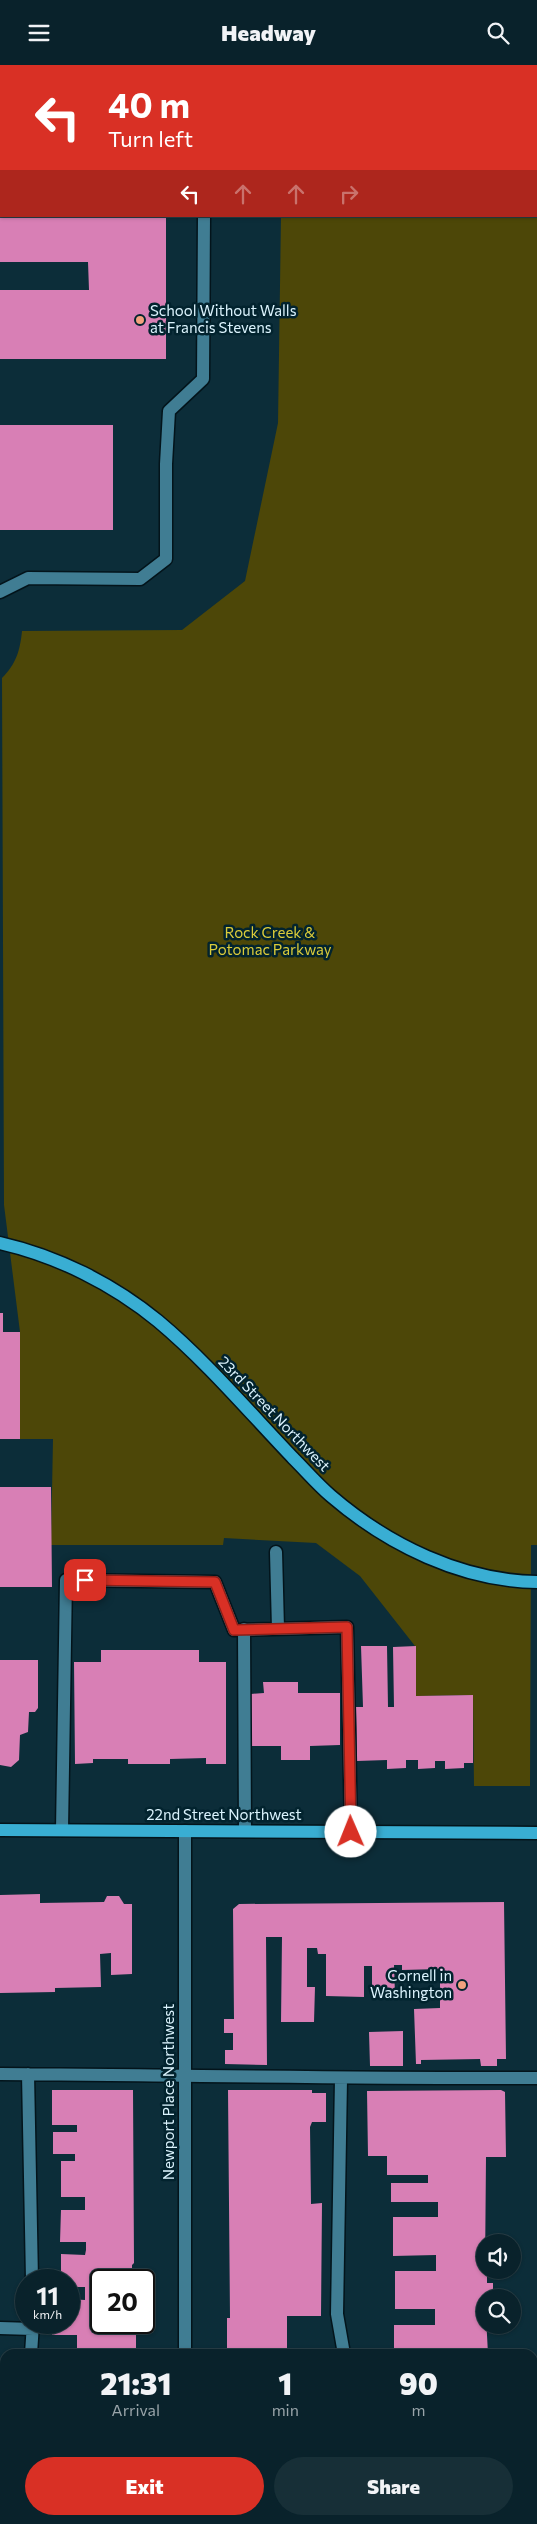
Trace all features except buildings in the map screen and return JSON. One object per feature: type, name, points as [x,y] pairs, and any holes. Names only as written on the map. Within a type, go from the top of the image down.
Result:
[{"type":"main road","name":"23rd Street Northwest","points":[[0,1243],[52,1259],[82,1273],[119,1293],[157,1321],[184,1345],[330,1496],[370,1525],[420,1553],[453,1568],[487,1576],[537,1582]]},
{"type":"main road","name":"22nd Street Northwest","points":[[0,1830],[537,1833]]},
{"type":"street","points":[[0,592],[28,578],[140,579],[166,559],[166,464],[169,411],[203,379],[204,217]]},
{"type":"street","points":[[276,1552],[278,1629]]},
{"type":"street","points":[[62,1830],[66,1580],[215,1582],[234,1630],[347,1627],[351,1832]]},
{"type":"street","points":[[244,1629],[245,1831]]},
{"type":"street","name":"Newport Place Northwest","points":[[185,1831],[185,2349]]},
{"type":"street","points":[[0,2074],[185,2074],[341,2079],[537,2078]]},
{"type":"street","points":[[28,2074],[32,2269]]},
{"type":"street","points":[[341,2079],[337,2314],[343,2349]]},
{"type":"street","points":[[0,2328],[15,2327]]},
{"type":"street","points":[[31,2349],[32,2334]]},
{"type":"green space","name":"Rock Creek & Potomac Parkway","points":[[281,217],[537,217],[537,1545],[531,1545],[530,1786],[474,1786],[473,1695],[416,1696],[415,1646],[360,1576],[316,1543],[224,1538],[223,1545],[51,1545],[53,1439],[20,1439],[20,1332],[4,1205],[2,678],[11,668],[16,657],[22,631],[182,630],[245,581],[278,423]]},
{"type":"place","name":"School Without Walls at Francis Stevens","points":[[140,320]]},
{"type":"place","name":"Cornell in Washington","points":[[462,1985]]},
{"type":"route","points":[[85,1580],[215,1582],[234,1630],[347,1627],[351,1832]]}]
